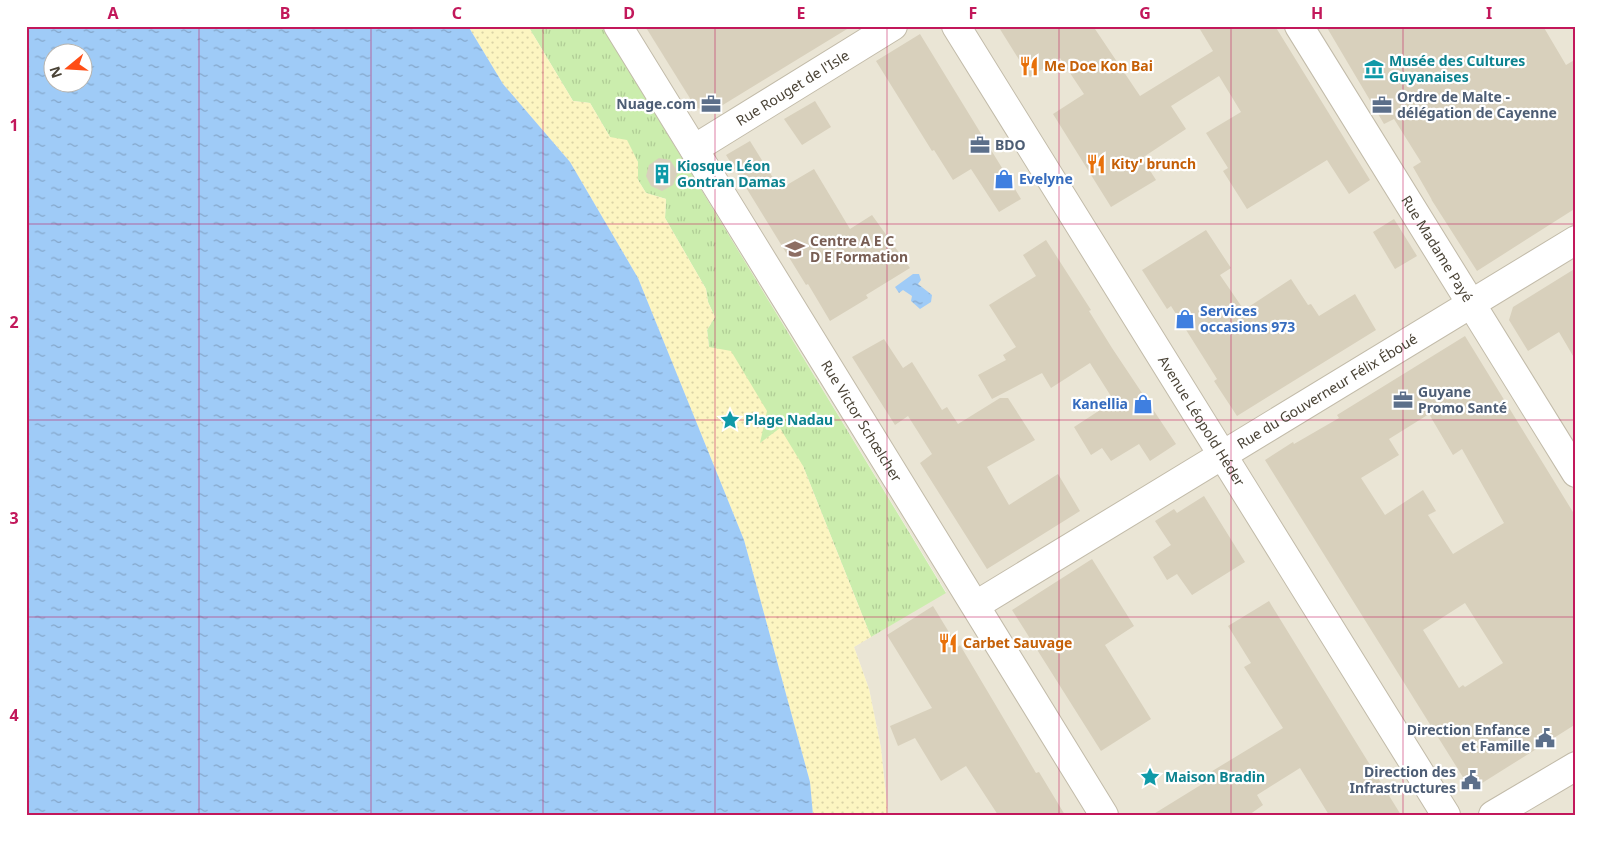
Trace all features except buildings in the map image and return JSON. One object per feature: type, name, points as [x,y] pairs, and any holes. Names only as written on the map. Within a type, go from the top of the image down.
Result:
[{"type":"street","name":"Rue Victor Schœlcher","points":[[618,26],[976,604],[1104,815]]},
{"type":"street","name":"Rue Rouget de l'Isle","points":[[694,149],[893,26]]},
{"type":"street","name":"Avenue Léopold Héder","points":[[956,26],[1446,815]]},
{"type":"street","name":"Rue Madame Payé","points":[[1299,26],[1470,305],[1576,473]]},
{"type":"street","name":"Rue du Gouverneur Félix Éboué","points":[[976,604],[1576,240]]},
{"type":"street","points":[[1493,815],[1576,766]]},
{"type":"shaded area","points":[[602,26],[1576,26],[1576,815],[888,815],[881,748],[869,689],[854,647],[946,592]]},
{"type":"green space","points":[[528,26],[602,26],[946,593],[871,637],[803,466],[759,443],[709,347],[707,330],[715,317],[708,302],[706,289],[665,218],[666,199],[646,193],[638,180],[638,162],[610,137],[590,103],[573,101]]},
{"type":"sand","name":"Plage Nadau","points":[[468,26],[528,26],[573,101],[590,103],[610,137],[627,140],[638,162],[638,180],[646,193],[666,199],[665,218],[706,289],[708,302],[715,317],[707,330],[709,347],[731,351],[767,411],[760,443],[780,428],[803,466],[871,637],[854,647],[869,689],[881,748],[888,815],[813,815],[810,782],[744,540],[638,278],[570,162],[503,84]]},
{"type":"water","points":[[26,26],[468,26],[503,84],[570,162],[638,278],[744,540],[810,782],[813,815],[26,815],[26,211],[29,199],[26,196]]},
{"type":"water","points":[[913,274],[919,274],[921,280],[918,284],[932,295],[931,302],[920,309],[911,301],[912,296],[903,290],[899,293],[895,287]]},
{"type":"place","name":"Me Doe Kon Bai","points":[[1029,66]]},
{"type":"place","name":"Musée des Cultures Guyanaises","points":[[1374,69]]},
{"type":"place","name":"Nuage.com","points":[[711,104]]},
{"type":"place","name":"Ordre de Malte - délégation de Cayenne","points":[[1382,105]]},
{"type":"place","name":"BDO","points":[[980,145]]},
{"type":"place","name":"Kity' brunch","points":[[1096,164]]},
{"type":"place","name":"Kiosque Léon Gontran Damas","points":[[662,174]]},
{"type":"place","name":"Evelyne","points":[[1004,179]]},
{"type":"place","name":"Centre A E C D E Formation","points":[[795,249]]},
{"type":"place","name":"Services occasions 973","points":[[1185,319]]},
{"type":"place","name":"Guyane Promo Santé","points":[[1403,400]]},
{"type":"place","name":"Kanellia","points":[[1143,404]]},
{"type":"place","name":"Plage Nadau","points":[[730,420]]},
{"type":"place","name":"Carbet Sauvage","points":[[948,643]]},
{"type":"place","name":"Direction Enfance et Famille","points":[[1545,738]]},
{"type":"place","name":"Maison Bradin","points":[[1150,777]]},
{"type":"place","name":"Direction des Infrastructures","points":[[1471,780]]}]
